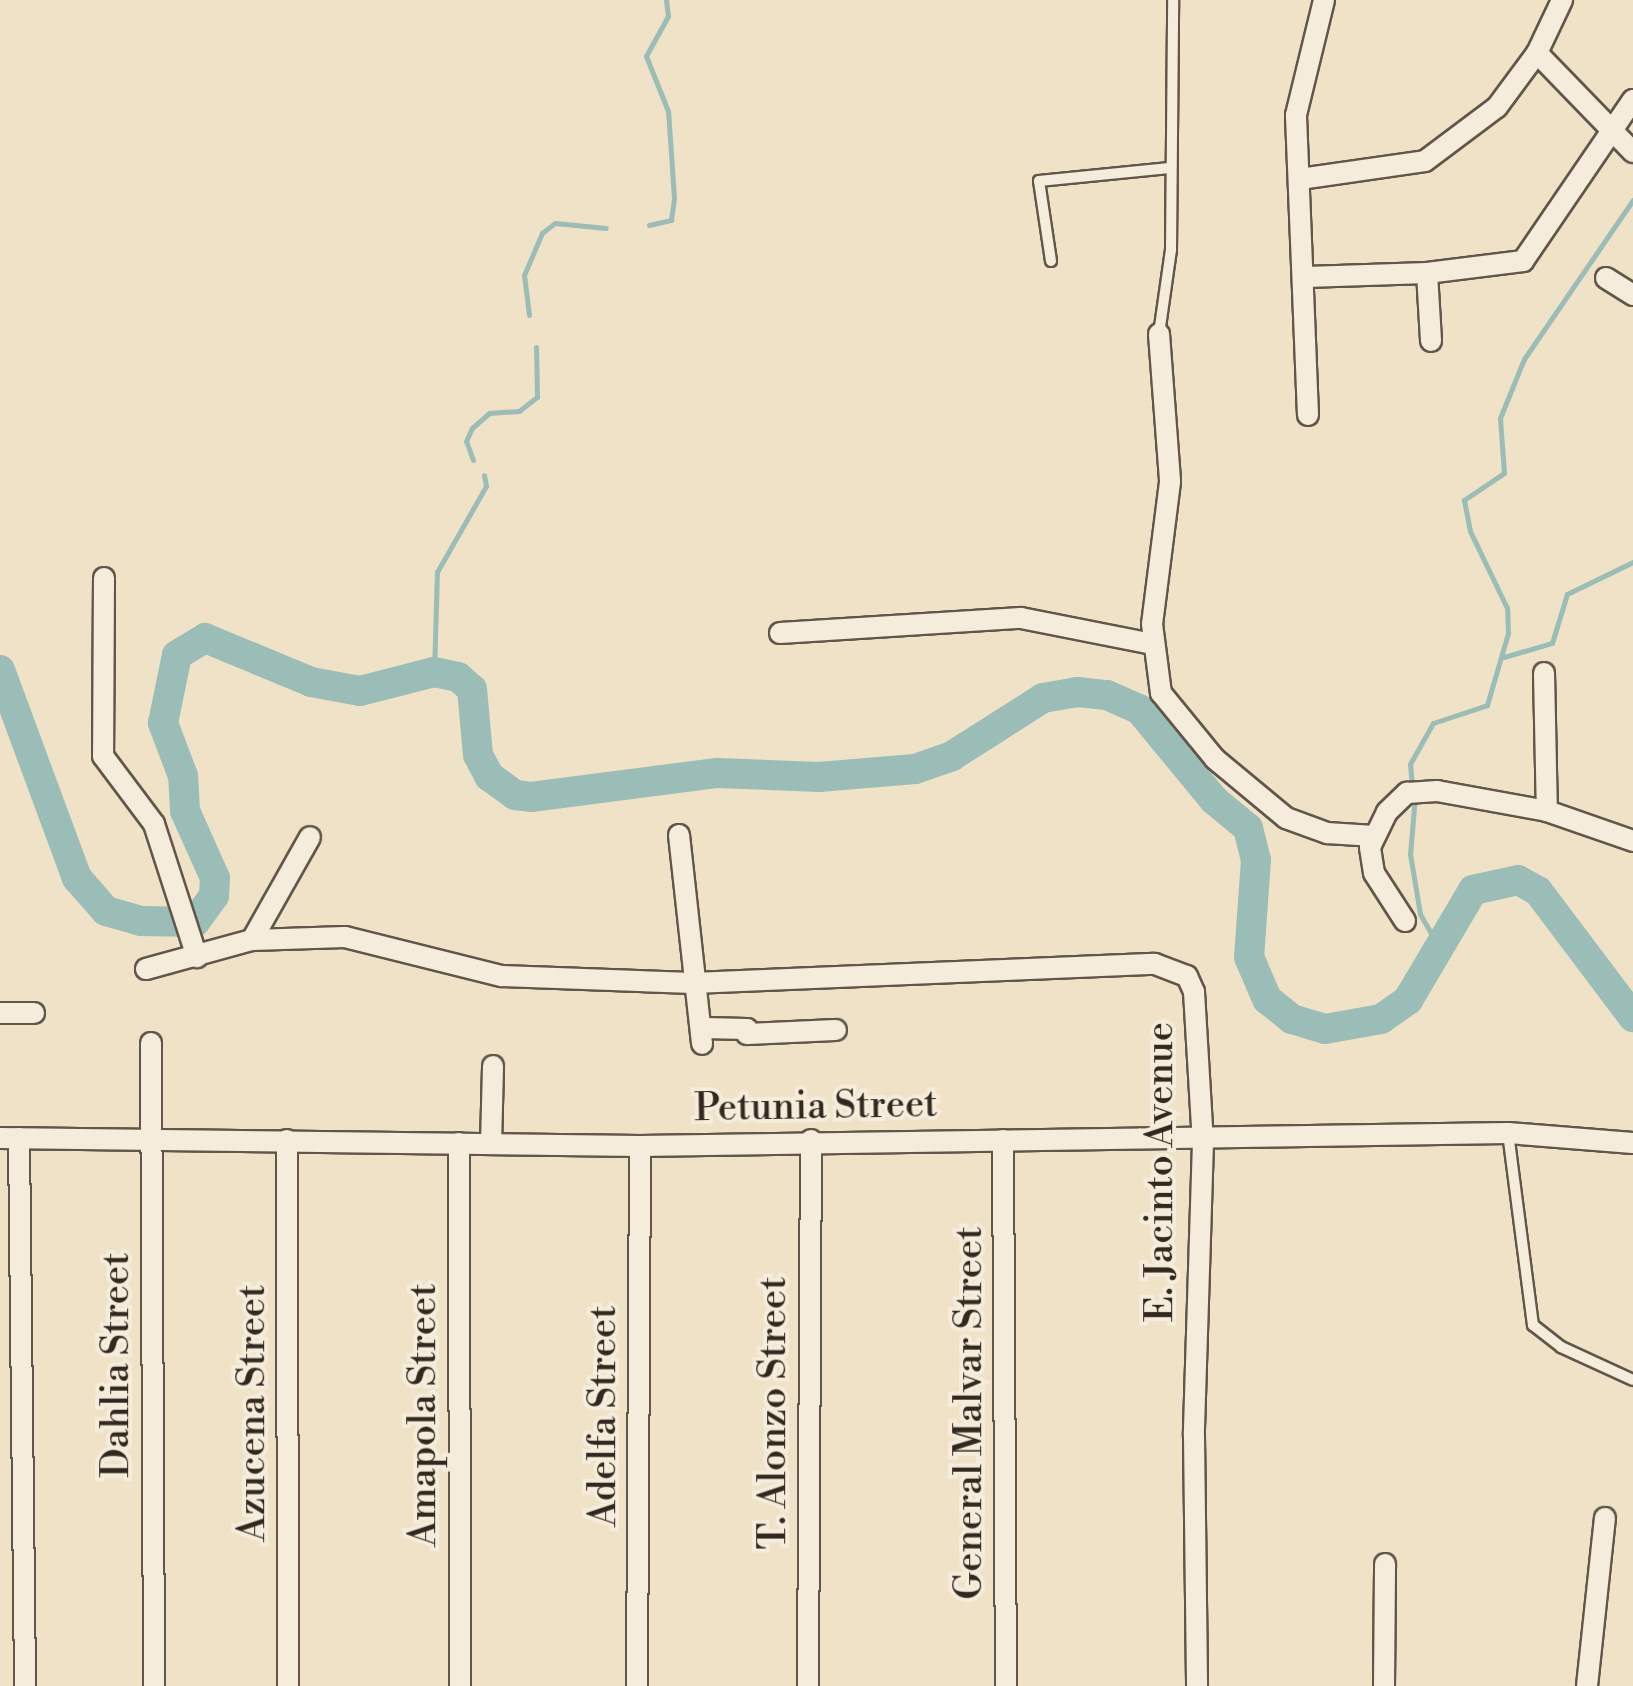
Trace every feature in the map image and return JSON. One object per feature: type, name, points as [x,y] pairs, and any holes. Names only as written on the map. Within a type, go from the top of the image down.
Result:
[{"type":"street","points":[[1308,415],[1306,277],[1296,115],[1324,0]]},
{"type":"street","points":[[1300,179],[1425,161],[1497,107],[1537,53],[1562,0]]},
{"type":"street","points":[[1537,53],[1608,132],[1633,152]]},
{"type":"street","points":[[1306,277],[1427,273],[1523,261],[1633,100]]},
{"type":"street","points":[[1427,273],[1431,342]]},
{"type":"street","points":[[1606,278],[1633,295]]},
{"type":"street","points":[[1159,334],[1170,482],[1152,644],[1166,705],[1240,783],[1308,829],[1374,836]]},
{"type":"street","points":[[104,578],[102,756],[154,824],[198,956]]},
{"type":"street","points":[[780,633],[1021,618],[1152,644]]},
{"type":"street","points":[[1544,673],[1547,811]]},
{"type":"street","points":[[1406,921],[1374,873],[1374,836],[1414,792],[1547,811],[1633,841]]},
{"type":"street","points":[[678,835],[693,983],[703,1036],[836,1030]]},
{"type":"street","points":[[252,940],[310,837]]},
{"type":"street","points":[[146,969],[252,940],[344,936],[502,976],[693,983]]},
{"type":"street","name":"E. Jacinto Avenue","points":[[693,983],[1173,967],[1187,976],[1194,992],[1203,1142],[1194,1436],[1197,1686]]},
{"type":"street","points":[[0,1013],[34,1013]]},
{"type":"street","name":"Dahlia Street","points":[[151,1043],[154,1686]]},
{"type":"street","points":[[491,1144],[492,1066]]},
{"type":"street","name":"Petunia Street","points":[[10,1138],[640,1146],[811,1140],[1203,1142],[1508,1133],[1633,1143]]},
{"type":"street","points":[[10,1138],[25,1686]]},
{"type":"street","name":"Azucena Street","points":[[288,1140],[288,1686]]},
{"type":"street","name":"T. Alonzo Street","points":[[808,1686],[811,1140]]},
{"type":"street","name":"General Malvar Street","points":[[1003,1140],[1006,1686]]},
{"type":"street","name":"Amapola Street","points":[[459,1144],[460,1686]]},
{"type":"street","name":"Adelfa Street","points":[[637,1686],[640,1146]]},
{"type":"street","points":[[1588,1686],[1604,1518]]},
{"type":"street","points":[[1384,1686],[1385,1564]]},
{"type":"lane","points":[[1159,334],[1170,281],[1174,0]]},
{"type":"lane","points":[[1051,261],[1039,181],[1169,168]]},
{"type":"lane","points":[[1508,1133],[1533,1325],[1561,1347],[1633,1380]]},
{"type":"waterway","points":[[649,225],[671,220],[674,198],[668,111],[646,56],[668,16],[666,0]]},
{"type":"waterway","points":[[1412,786],[1410,764],[1433,723],[1487,705],[1508,633],[1507,608],[1470,531],[1464,500],[1504,473],[1500,418],[1524,359],[1633,200]]},
{"type":"waterway","points":[[529,315],[524,275],[542,233],[555,223],[606,228]]},
{"type":"waterway","points":[[473,460],[466,441],[472,428],[489,413],[519,411],[537,397],[536,347]]},
{"type":"waterway","points":[[434,672],[437,572],[486,486],[484,475]]},
{"type":"waterway","points":[[1504,657],[1552,643],[1567,594],[1633,562]]},
{"type":"waterway","points":[[0,670],[77,878],[106,911],[142,921],[195,922],[214,896],[215,878],[185,811],[183,776],[163,723],[177,655],[205,638],[311,682],[360,691],[434,672],[458,677],[472,689],[478,755],[489,776],[515,795],[531,797],[717,773],[819,777],[915,769],[952,756],[1043,698],[1077,692],[1107,695],[1139,709],[1214,800],[1248,828],[1256,860],[1249,957],[1267,999],[1292,1019],[1325,1029],[1381,1019],[1408,1000],[1473,890],[1518,880],[1538,891],[1633,1017]]},
{"type":"waterway","points":[[1415,796],[1410,854],[1420,914],[1436,942]]}]
